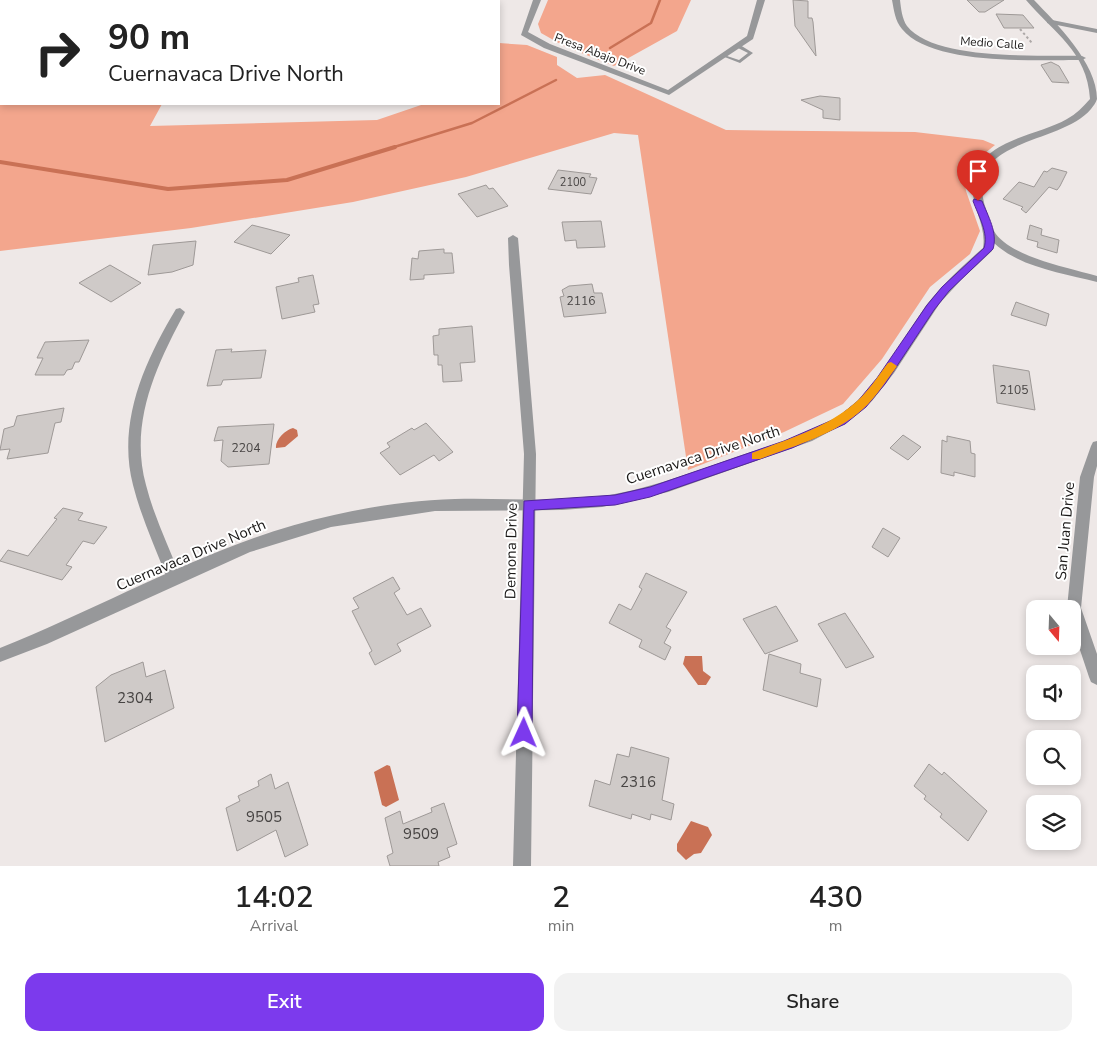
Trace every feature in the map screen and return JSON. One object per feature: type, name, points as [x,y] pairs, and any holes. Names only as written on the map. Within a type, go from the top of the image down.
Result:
[{"type":"street","name":"Presa Abajo Drive","points":[[536,0],[524,33],[547,46],[669,93],[724,56]]},
{"type":"street","points":[[724,56],[750,38],[761,0]]},
{"type":"street","name":"Medio Calle","points":[[896,0],[899,18],[907,30],[927,42],[950,51],[976,55],[1082,58]]},
{"type":"street","points":[[1030,0],[1082,58],[1091,73],[1096,91],[1089,107],[1080,115],[1009,146],[990,160],[982,171],[977,186],[978,201],[989,232],[1004,248],[1021,257],[1097,279]]},
{"type":"street","points":[[1050,21],[1097,31]]},
{"type":"street","name":"Cuernavaca Drive North","points":[[0,655],[233,552],[330,522],[382,511],[436,505],[528,505],[606,501],[650,492],[788,444],[841,421],[862,404],[881,381],[931,307],[946,289],[988,249],[991,242],[989,232]]},
{"type":"street","name":"Demona Drive","points":[[513,238],[529,410],[522,866]]},
{"type":"street","points":[[174,578],[142,494],[136,471],[133,447],[134,422],[149,373],[157,352],[180,312]]},
{"type":"street","name":"San Juan Drive","points":[[1097,446],[1074,608],[1097,676]]},
{"type":"lane","points":[[724,56],[740,62],[751,53],[738,46]]},
{"type":"path","points":[[1020,29],[1032,43]]},
{"type":"shaded area","points":[[548,0],[691,0],[677,31],[614,66],[564,46],[541,33],[538,24]]},
{"type":"shaded area","points":[[500,43],[527,45],[557,57],[557,65],[577,78],[605,75],[726,130],[915,132],[983,140],[995,145],[963,171],[966,191],[980,231],[970,254],[930,287],[882,359],[843,404],[784,432],[688,470],[638,135],[614,133],[466,177],[353,202],[191,228],[0,251],[0,105],[161,105],[150,126],[377,120],[421,105],[500,105]]},
{"type":"shaded area","points":[[293,428],[297,430],[298,436],[285,447],[276,448],[281,436]]},
{"type":"shaded area","points":[[685,656],[702,656],[703,671],[711,677],[706,685],[698,685],[683,664]]},
{"type":"shaded area","points":[[387,765],[390,766],[399,800],[386,807],[382,805],[374,772]]},
{"type":"shaded area","points":[[691,821],[708,827],[712,835],[701,853],[694,854],[686,860],[677,851],[677,844]]},
{"type":"building","points":[[793,0],[808,1],[808,18],[812,18],[813,22],[816,56],[795,26]]},
{"type":"building","points":[[967,0],[1004,0],[985,12],[979,12]]},
{"type":"building","points":[[996,14],[1023,15],[1034,28],[1004,28]]},
{"type":"building","points":[[1051,62],[1059,66],[1069,83],[1052,82],[1041,65]]},
{"type":"building","points":[[820,96],[840,98],[840,120],[823,118],[823,110],[801,100]]},
{"type":"building","points":[[1052,168],[1067,172],[1060,186],[1057,190],[1049,187],[1026,213],[1021,209],[1023,207],[1003,199],[1019,182],[1034,187],[1044,171],[1047,172]]},
{"type":"building","points":[[558,170],[591,174],[589,177],[597,178],[591,194],[548,189]]},
{"type":"building","points":[[486,185],[489,189],[493,188],[508,206],[477,217],[458,194]]},
{"type":"building","points":[[601,221],[605,247],[577,248],[576,240],[565,241],[562,222]]},
{"type":"building","points":[[252,225],[290,235],[271,254],[234,242]]},
{"type":"building","points":[[1030,225],[1042,229],[1041,235],[1059,240],[1057,253],[1037,247],[1038,242],[1027,239]]},
{"type":"building","points":[[196,241],[193,265],[172,272],[148,275],[153,245]]},
{"type":"building","points":[[444,249],[444,253],[452,253],[454,273],[424,275],[424,279],[410,280],[412,258],[418,259],[419,251]]},
{"type":"building","points":[[110,265],[141,283],[111,302],[79,283]]},
{"type":"building","points":[[313,275],[319,304],[313,305],[315,312],[282,319],[276,287],[299,282],[298,278]]},
{"type":"building","points":[[592,284],[594,293],[602,293],[606,313],[564,317],[560,297],[564,296],[562,290],[569,286]]},
{"type":"building","points":[[1016,302],[1049,314],[1046,326],[1011,315]]},
{"type":"building","points":[[472,326],[475,362],[460,363],[462,381],[443,382],[442,365],[438,365],[438,355],[434,355],[433,336],[439,335],[439,329]]},
{"type":"building","points":[[89,340],[79,362],[75,362],[72,369],[67,370],[64,375],[35,375],[43,358],[37,358],[45,342]]},
{"type":"building","points":[[232,349],[231,352],[266,350],[261,378],[223,380],[221,385],[207,386],[216,350]]},
{"type":"building","points":[[993,365],[1029,371],[1035,410],[997,403]]},
{"type":"building","points":[[64,408],[61,422],[55,423],[48,453],[7,459],[10,449],[0,450],[4,429],[14,426],[17,416]]},
{"type":"building","points":[[426,423],[453,452],[439,461],[434,455],[400,475],[380,453],[390,447],[387,443],[412,428],[414,430]]},
{"type":"building","points":[[274,424],[269,464],[228,467],[221,461],[223,440],[214,441],[218,427]]},
{"type":"building","points":[[903,435],[921,447],[908,460],[890,448]]},
{"type":"building","points":[[947,436],[970,441],[971,453],[975,454],[975,477],[954,472],[954,476],[941,473],[942,440],[947,442]]},
{"type":"building","points":[[63,508],[83,513],[78,520],[107,527],[94,544],[83,541],[66,565],[72,567],[62,580],[0,561],[8,550],[28,556],[57,519],[54,518]]},
{"type":"building","points":[[883,528],[900,538],[888,557],[872,547]]},
{"type":"building","points":[[646,573],[687,592],[666,627],[671,630],[664,643],[671,647],[665,660],[639,647],[642,640],[609,623],[619,604],[631,610],[642,589],[639,587]]},
{"type":"building","points":[[393,577],[400,589],[394,593],[407,615],[421,608],[431,626],[397,644],[401,651],[375,665],[369,653],[372,651],[352,611],[359,608],[353,598]]},
{"type":"building","points":[[776,606],[798,641],[765,654],[743,619]]},
{"type":"building","points":[[845,613],[874,657],[846,668],[818,624]]},
{"type":"building","points":[[769,654],[801,664],[800,673],[821,679],[817,707],[763,690]]},
{"type":"building","points":[[143,662],[146,677],[165,670],[174,708],[105,742],[96,687],[111,675]]},
{"type":"building","points":[[631,747],[669,758],[662,800],[674,804],[671,820],[651,814],[650,820],[632,814],[631,819],[589,806],[595,780],[610,785],[617,754],[629,757]]},
{"type":"building","points":[[929,764],[942,775],[944,772],[987,811],[968,841],[940,817],[942,814],[924,799],[926,796],[914,786]]},
{"type":"building","points":[[271,774],[275,789],[288,782],[308,845],[285,857],[276,830],[237,851],[226,808],[240,801],[238,796],[259,786],[258,781]]},
{"type":"building","points":[[444,803],[457,844],[447,848],[450,857],[438,862],[439,866],[390,866],[387,856],[393,853],[385,818],[400,811],[403,824],[432,812],[431,808]]},
{"type":"waterway","points":[[610,48],[651,23],[660,0]]},
{"type":"waterway","points":[[391,148],[472,123],[556,80]]},
{"type":"waterway","points":[[0,162],[168,189],[287,180],[395,147]]},
{"type":"slow traffic","points":[[756,456],[841,421],[862,404],[891,366]]},
{"type":"route","points":[[524,733],[528,505],[580,504],[615,500],[650,492],[692,479],[788,444],[841,421],[862,404],[881,381],[931,307],[946,289],[988,249],[991,242],[989,232],[978,201]]}]
